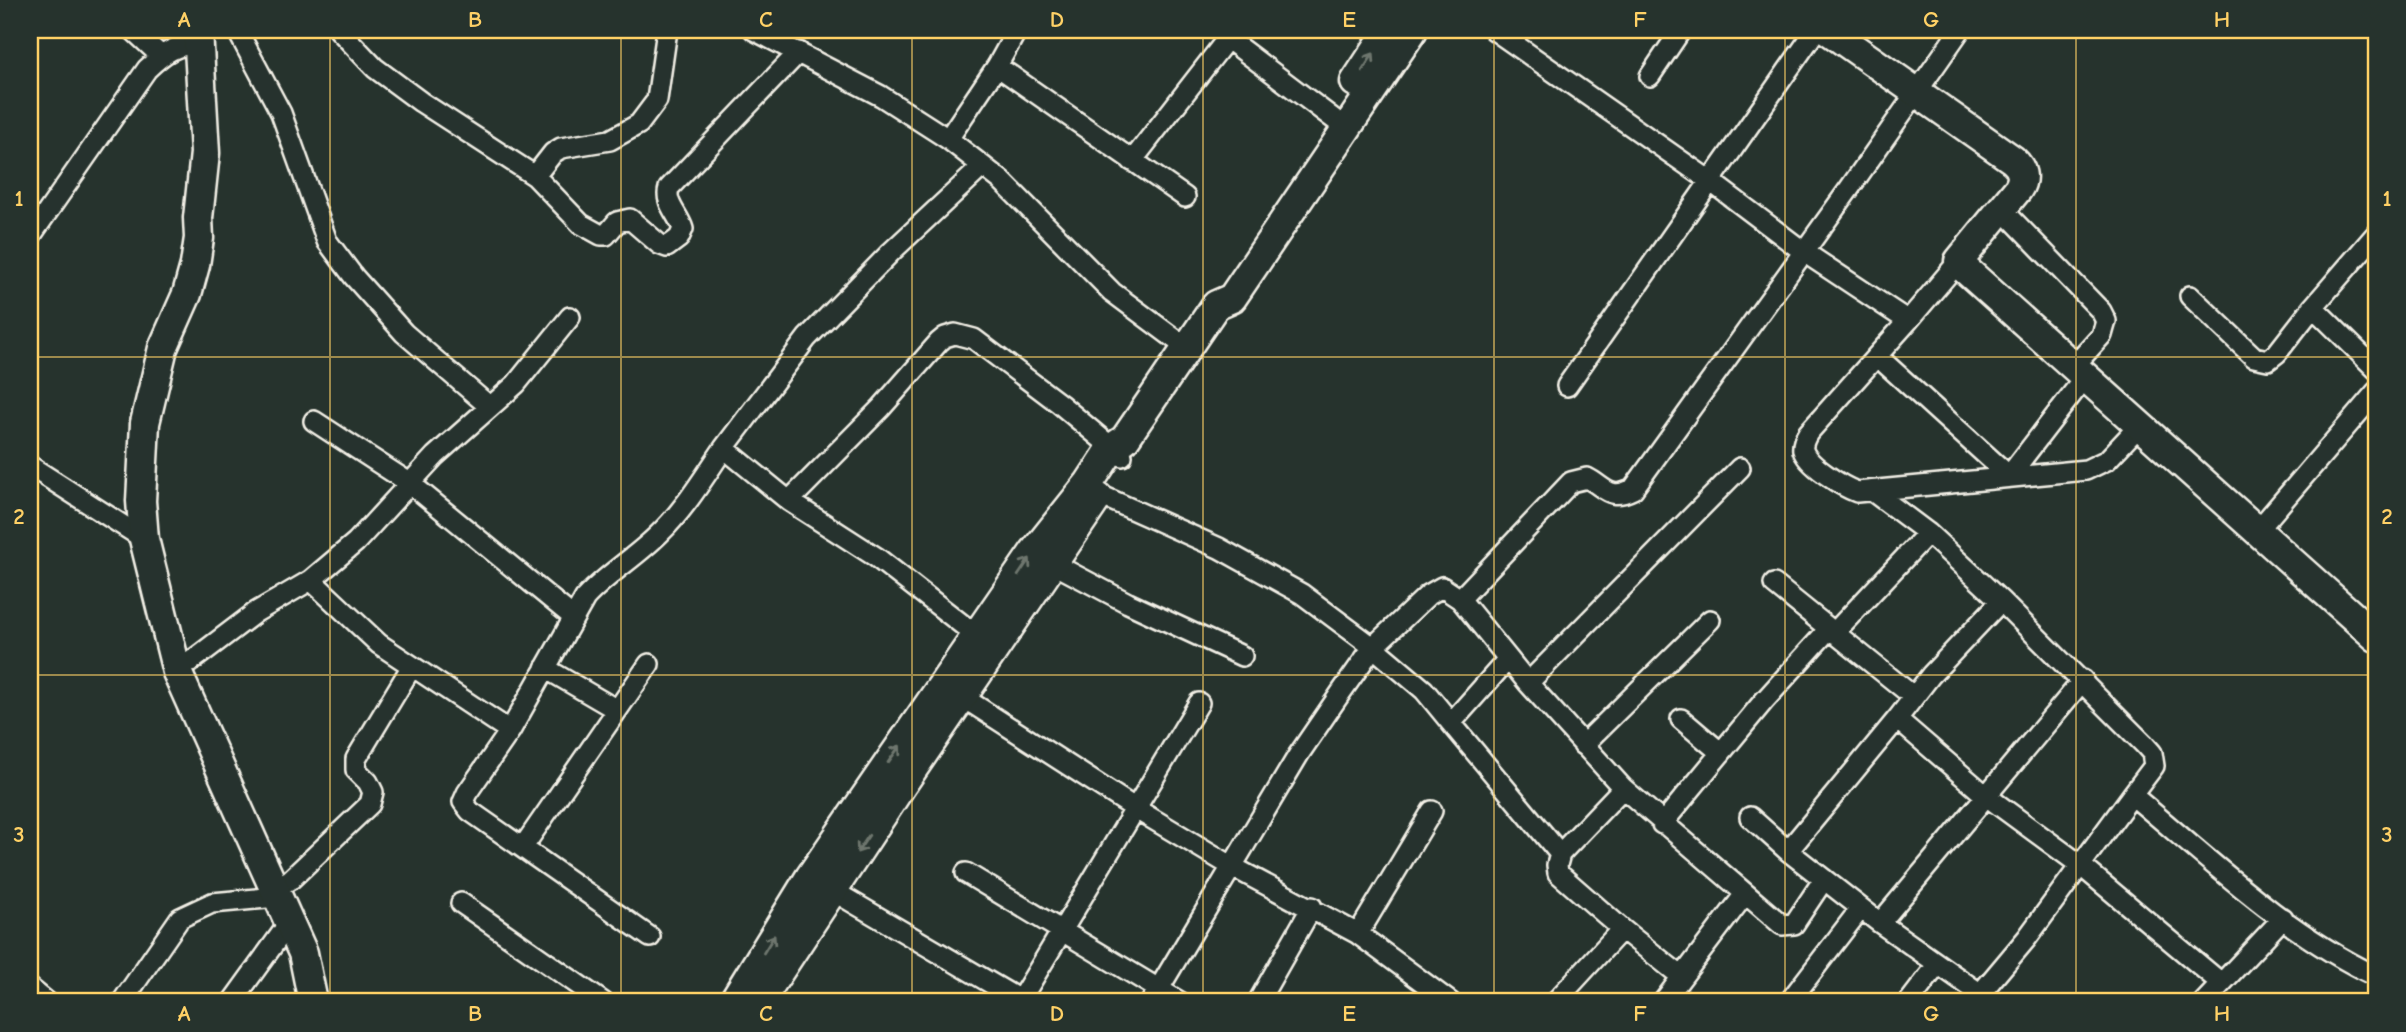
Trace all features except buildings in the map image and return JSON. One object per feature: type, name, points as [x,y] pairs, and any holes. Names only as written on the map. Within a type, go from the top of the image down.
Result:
[{"type":"street","points":[[134,30],[161,56]]},
{"type":"street","points":[[237,30],[281,113],[327,241],[404,334],[490,407]]},
{"type":"street","points":[[339,30],[384,75],[421,103],[534,176],[582,224],[597,233],[606,234],[617,222],[630,219],[662,246],[669,246],[679,238],[682,229],[669,201],[669,188],[799,52]]},
{"type":"street","points":[[534,176],[553,153],[561,148],[610,140],[639,124],[657,100],[667,30]]},
{"type":"street","points":[[754,30],[881,96],[948,139],[1002,181],[1112,292],[1187,348]]},
{"type":"street","points":[[948,139],[997,66],[1017,30]]},
{"type":"street","points":[[733,1002],[964,698],[986,643],[1034,552],[1088,483],[1120,448],[1216,305],[1232,298],[1339,124],[1389,30]]},
{"type":"street","points":[[1339,124],[1413,30]]},
{"type":"street","points":[[1494,30],[1710,181],[1804,252],[1908,321]]},
{"type":"street","points":[[1650,76],[1681,30]]},
{"type":"street","points":[[1567,386],[1816,30]]},
{"type":"street","points":[[1828,30],[2018,165],[2021,169],[2021,184],[1908,321],[1808,433],[1803,450],[1808,459],[1841,485],[1857,492],[2086,470],[2107,460],[2140,425]]},
{"type":"street","points":[[1460,599],[1571,482],[1587,478],[1601,489],[1617,494],[1633,489],[1960,30]]},
{"type":"street","points":[[1132,161],[1231,34],[1339,124]]},
{"type":"street","points":[[30,237],[147,69],[161,56],[199,36],[205,153],[198,218],[199,238],[187,294],[163,348],[145,423],[141,501],[144,539],[177,672],[303,953],[313,1002]]},
{"type":"street","points":[[997,66],[1185,197]]},
{"type":"street","points":[[650,937],[470,811],[463,802],[510,732],[573,617],[599,583],[658,536],[676,516],[724,447],[807,338],[891,252],[983,166]]},
{"type":"street","points":[[2001,208],[2101,311],[2106,321],[2102,335],[2080,371],[2009,476]]},
{"type":"street","points":[[2190,296],[2254,356],[2263,360],[2273,357],[2376,234]]},
{"type":"street","points":[[1958,261],[2376,637]]},
{"type":"street","points":[[2313,307],[2376,369]]},
{"type":"street","points":[[177,672],[256,612],[311,580],[368,531],[435,456],[516,384],[570,317]]},
{"type":"street","points":[[789,501],[881,408],[939,342],[944,337],[955,334],[974,339],[1120,448]]},
{"type":"street","points":[[1877,356],[2009,476]]},
{"type":"street","points":[[2258,530],[2376,392]]},
{"type":"street","points":[[314,421],[411,484],[573,617]]},
{"type":"street","points":[[724,447],[789,501],[876,557],[986,643]]},
{"type":"street","points":[[759,1002],[821,884],[986,643],[1054,564],[1100,495],[1120,448]]},
{"type":"street","points":[[30,466],[144,539]]},
{"type":"street","points":[[1528,683],[1740,468]]},
{"type":"street","points":[[1750,817],[1788,851],[1880,923],[1986,998],[2079,864],[2154,766],[2152,753],[2001,601],[1928,533],[1872,491]]},
{"type":"street","points":[[1100,495],[1172,526],[1302,594],[1373,648],[1424,690],[1560,855]]},
{"type":"street","points":[[1662,824],[1721,753],[1831,631],[1928,533]]},
{"type":"street","points":[[1054,564],[1128,603],[1242,656]]},
{"type":"street","points":[[311,580],[379,644],[510,732]]},
{"type":"street","points":[[1774,584],[1914,697]]},
{"type":"street","points":[[1155,996],[1299,754],[1373,648],[1436,588],[1442,587],[1460,599],[1528,683],[1623,788],[1782,925],[1794,924],[1824,879]]},
{"type":"street","points":[[1788,851],[1931,675],[2001,601]]},
{"type":"street","points":[[1583,745],[1710,620]]},
{"type":"street","points":[[1451,723],[1508,659]]},
{"type":"street","points":[[523,847],[649,664]]},
{"type":"street","points":[[122,1002],[180,918],[212,903],[275,893],[370,804],[373,793],[368,782],[356,771],[356,760],[412,666]]},
{"type":"street","points":[[545,668],[617,710]]},
{"type":"street","points":[[1880,923],[2082,680]]},
{"type":"street","points":[[964,698],[1136,809],[1233,867],[1358,934],[1450,1002]]},
{"type":"street","points":[[821,884],[1020,1002],[1199,703]]},
{"type":"street","points":[[1681,719],[1721,753]]},
{"type":"street","points":[[1897,719],[1985,795],[2079,864],[2221,983]]},
{"type":"street","points":[[1623,788],[1560,855],[1558,873],[1682,977]]},
{"type":"street","points":[[2132,795],[2283,918],[2342,960],[2376,976]]},
{"type":"street","points":[[1358,934],[1432,811]]},
{"type":"street","points":[[966,873],[1062,931],[1155,996],[1180,1002]]},
{"type":"street","points":[[1663,1002],[1745,894]]},
{"type":"street","points":[[461,903],[603,1002]]},
{"type":"street","points":[[1258,1002],[1312,907]]},
{"type":"street","points":[[1789,1002],[1861,908]]},
{"type":"street","points":[[2204,1002],[2283,918]]},
{"type":"street","points":[[232,1002],[289,923]]},
{"type":"street","points":[[1555,1002],[1622,929]]},
{"type":"street","points":[[1909,1002],[1938,964]]},
{"type":"street","points":[[30,988],[47,1002]]}]
